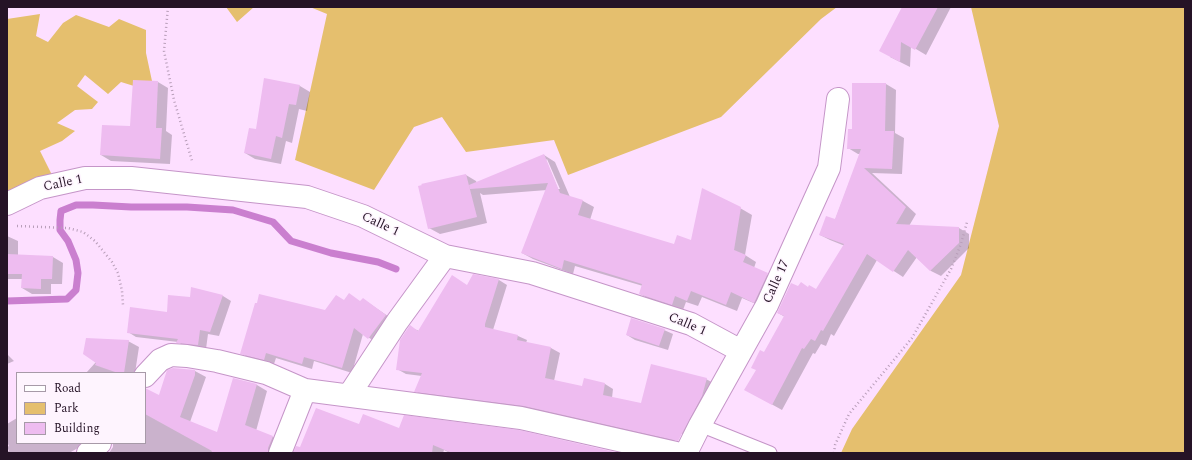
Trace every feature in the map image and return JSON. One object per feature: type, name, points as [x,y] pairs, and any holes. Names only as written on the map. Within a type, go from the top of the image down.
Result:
[{"type":"street","name":"Calle 17","points":[[686,453],[767,305],[828,168],[838,99]]},
{"type":"street","name":"Calle 1","points":[[7,204],[40,188],[85,178],[132,178],[307,197],[363,216],[445,256],[532,272],[691,324],[741,351]]},
{"type":"street","points":[[349,395],[397,322],[445,256]]},
{"type":"street","points":[[146,375],[160,360],[171,355],[187,356],[217,361],[266,373],[305,390],[521,418],[676,453]]},
{"type":"street","points":[[280,453],[305,390]]},
{"type":"street","points":[[88,453],[99,444]]},
{"type":"lane","points":[[700,425],[770,453]]},
{"type":"path","points":[[168,7],[164,51],[166,64],[197,186]]},
{"type":"path","points":[[834,453],[835,445],[848,414],[912,338],[951,269],[961,244],[967,222]]},
{"type":"path","points":[[12,225],[68,228],[83,232],[95,241],[112,262],[118,273],[122,290],[122,305]]},
{"type":"green space","points":[[226,7],[254,7],[237,22]]},
{"type":"green space","points":[[310,7],[837,7],[821,19],[721,117],[568,175],[554,140],[466,152],[442,117],[414,127],[374,190],[295,160],[327,14]]},
{"type":"green space","points":[[971,7],[1185,7],[1185,453],[841,453],[852,429],[961,275],[999,126]]},
{"type":"green space","points":[[40,14],[36,36],[48,42],[63,23],[76,15],[109,27],[119,19],[146,30],[146,53],[152,81],[134,86],[121,82],[108,94],[85,75],[77,86],[98,102],[92,109],[75,110],[57,123],[75,131],[62,141],[40,151],[52,175],[7,203],[7,19]]},
{"type":"building","points":[[902,7],[938,7],[915,50],[901,42],[900,62],[879,51]]},
{"type":"building","points":[[264,78],[300,85],[296,105],[289,104],[282,138],[276,136],[271,159],[244,153],[249,128],[256,129]]},
{"type":"building","points":[[133,80],[158,81],[156,128],[162,128],[160,159],[100,155],[102,125],[130,126]]},
{"type":"building","points":[[852,83],[886,83],[885,131],[894,131],[892,169],[864,168],[906,207],[896,224],[959,227],[959,243],[930,271],[908,250],[893,272],[867,254],[823,331],[821,330],[815,341],[811,339],[804,349],[802,348],[772,405],[744,390],[756,370],[751,368],[760,350],[764,352],[784,316],[777,313],[791,283],[798,286],[801,282],[808,287],[809,285],[816,289],[844,244],[819,235],[826,216],[835,219],[861,149],[847,149],[848,129],[852,129]]},
{"type":"building","points":[[544,154],[560,193],[583,200],[578,215],[674,244],[677,235],[691,240],[702,188],[741,207],[734,250],[746,255],[743,262],[768,273],[754,303],[731,292],[726,305],[691,291],[687,301],[675,296],[672,305],[639,294],[642,284],[564,260],[562,269],[521,253],[548,183],[470,189],[469,185]]},
{"type":"building","points":[[466,174],[477,217],[428,229],[418,186],[422,185],[421,184]]},
{"type":"building","points":[[7,254],[53,256],[52,279],[41,279],[41,289],[21,288],[22,274],[7,274]]},
{"type":"building","points":[[473,274],[499,279],[485,327],[518,335],[517,340],[551,347],[545,378],[582,386],[584,378],[605,383],[603,395],[641,403],[651,364],[707,378],[702,396],[678,441],[524,406],[414,392],[422,373],[396,370],[400,340],[410,325],[418,331],[452,275],[467,285]]},
{"type":"building","points":[[191,287],[223,295],[210,332],[200,330],[198,345],[176,343],[178,339],[127,333],[130,307],[167,312],[168,295],[190,297]]},
{"type":"building","points":[[349,293],[360,301],[363,298],[386,315],[368,339],[354,328],[342,368],[304,357],[302,364],[266,353],[264,360],[240,354],[259,294],[325,310],[336,295],[344,300]]},
{"type":"building","points":[[631,318],[665,329],[659,346],[626,335]]},
{"type":"building","points":[[86,338],[129,340],[124,372],[115,372],[95,365],[96,363],[83,354]]},
{"type":"building","points":[[173,368],[195,370],[195,375],[180,417],[217,432],[233,378],[257,384],[245,425],[273,436],[268,448],[268,453],[211,453],[212,451],[146,415],[146,388],[159,395],[167,370]]},
{"type":"building","points":[[316,408],[359,424],[363,414],[399,428],[404,415],[519,430],[619,453],[452,453],[433,445],[432,453],[293,453],[296,446],[300,447]]},
{"type":"waterway","points":[[7,301],[67,299],[76,290],[78,273],[76,260],[68,241],[60,230],[61,211],[76,205],[187,207],[233,210],[273,222],[291,241],[331,253],[378,262],[396,269]]}]
